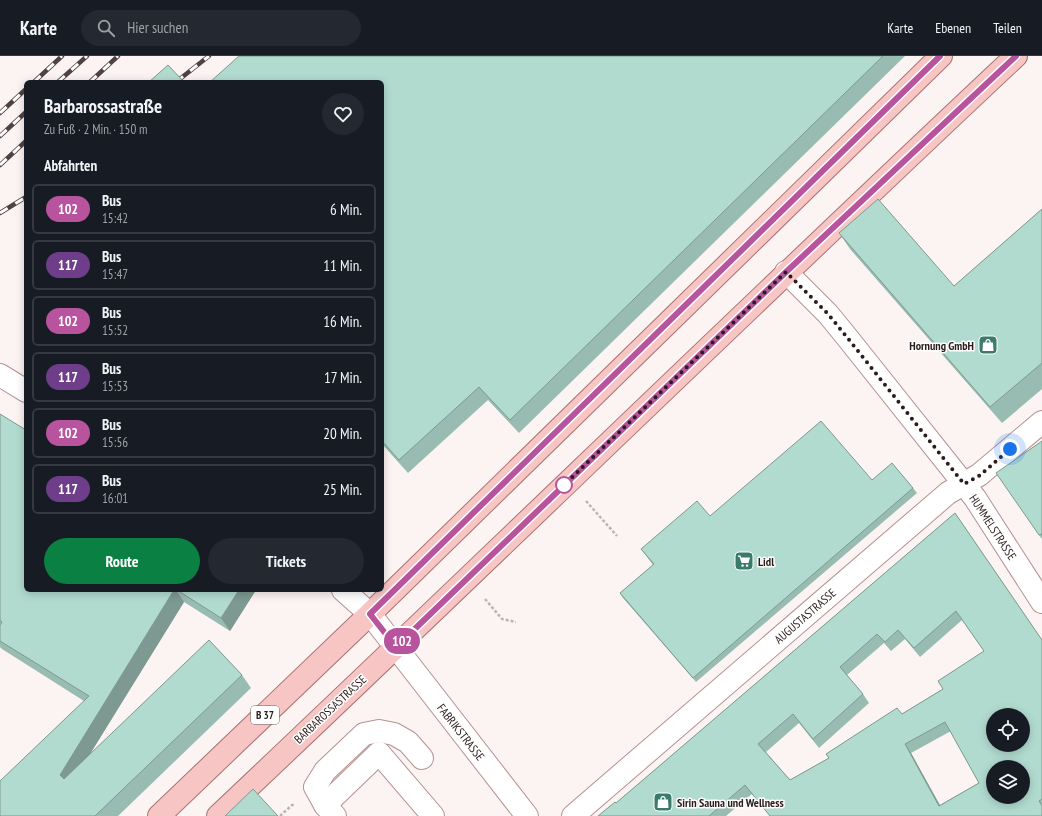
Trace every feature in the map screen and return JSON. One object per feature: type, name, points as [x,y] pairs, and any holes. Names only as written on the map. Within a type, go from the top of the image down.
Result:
[{"type":"main road","name":"B 37","points":[[159,816],[370,614],[940,56]]},
{"type":"main road","name":"BARBAROSSASTRASSE","points":[[218,816],[786,272],[1016,56]]},
{"type":"street","name":"HUMMELSTRASSE","points":[[786,272],[828,314],[975,498],[1042,602]]},
{"type":"street","points":[[0,375],[24,390]]},
{"type":"street","name":"AUGUSTASTRASSE","points":[[573,816],[948,493],[979,476],[1042,422]]},
{"type":"street","name":"FABRIKSTRASSE","points":[[345,592],[370,614],[527,816]]},
{"type":"street","points":[[422,758],[408,742],[394,734],[379,731],[364,734],[325,771],[315,787],[330,811],[379,753],[433,816]]},
{"type":"path","points":[[592,508],[618,536]]},
{"type":"path","points":[[492,609],[502,619],[516,622]]},
{"type":"building","points":[[239,56],[883,56],[510,420],[479,387],[399,460],[384,443],[384,80],[212,80]]},
{"type":"building","points":[[168,65],[182,80],[151,80]]},
{"type":"building","name":"Hornung GmbH","points":[[878,199],[954,286],[1042,209],[1042,363],[990,407],[839,233]]},
{"type":"building","points":[[0,414],[24,429],[24,592],[173,592],[60,775],[64,779],[209,640],[242,675],[95,816],[0,816],[0,781],[89,696],[0,641],[0,625],[2,622],[0,620]]},
{"type":"building","name":"Lidl","points":[[821,421],[872,480],[892,463],[913,488],[693,678],[620,593],[654,564],[641,549],[697,501],[710,516]]},
{"type":"building","points":[[1042,441],[1042,534],[1039,535],[996,473]]},
{"type":"building","points":[[955,513],[1042,640],[1042,799],[1039,801],[1042,806],[1042,816],[770,816],[745,785],[709,816],[598,816],[615,802],[616,803]],"holes":[[[956,611],[984,651],[938,681],[943,689],[902,714],[897,708],[826,754],[829,758],[790,780],[758,744],[793,714],[813,739],[863,694],[840,667],[877,634],[885,642],[898,630],[914,648]],[[945,722],[979,783],[939,806],[905,744]]]},
{"type":"building","points":[[180,592],[238,592],[221,618]]},
{"type":"building","points":[[253,789],[278,816],[225,816]]},
{"type":"railway","points":[[36,80],[62,56]]},
{"type":"railway","points":[[60,80],[87,56]]},
{"type":"railway","points":[[92,80],[118,56]]},
{"type":"railway","points":[[179,80],[209,56]]},
{"type":"railway","points":[[0,113],[24,91]]},
{"type":"railway","points":[[0,136],[24,114]]},
{"type":"railway","points":[[0,165],[24,143]]},
{"type":"railway","points":[[0,213],[24,198]]},
{"type":"bus line","name":"102","points":[[940,56],[370,614],[396,647],[786,272],[1016,56]]},
{"type":"place","name":"Hornung GmbH","points":[[988,345]]},
{"type":"place","name":"Lidl","points":[[744,561]]},
{"type":"place","name":"Sirin Sauna und Wellness","points":[[663,802]]},
{"type":"route","points":[[564,485],[563,486],[786,272],[828,314],[964,484],[979,476],[1010,449]]}]
